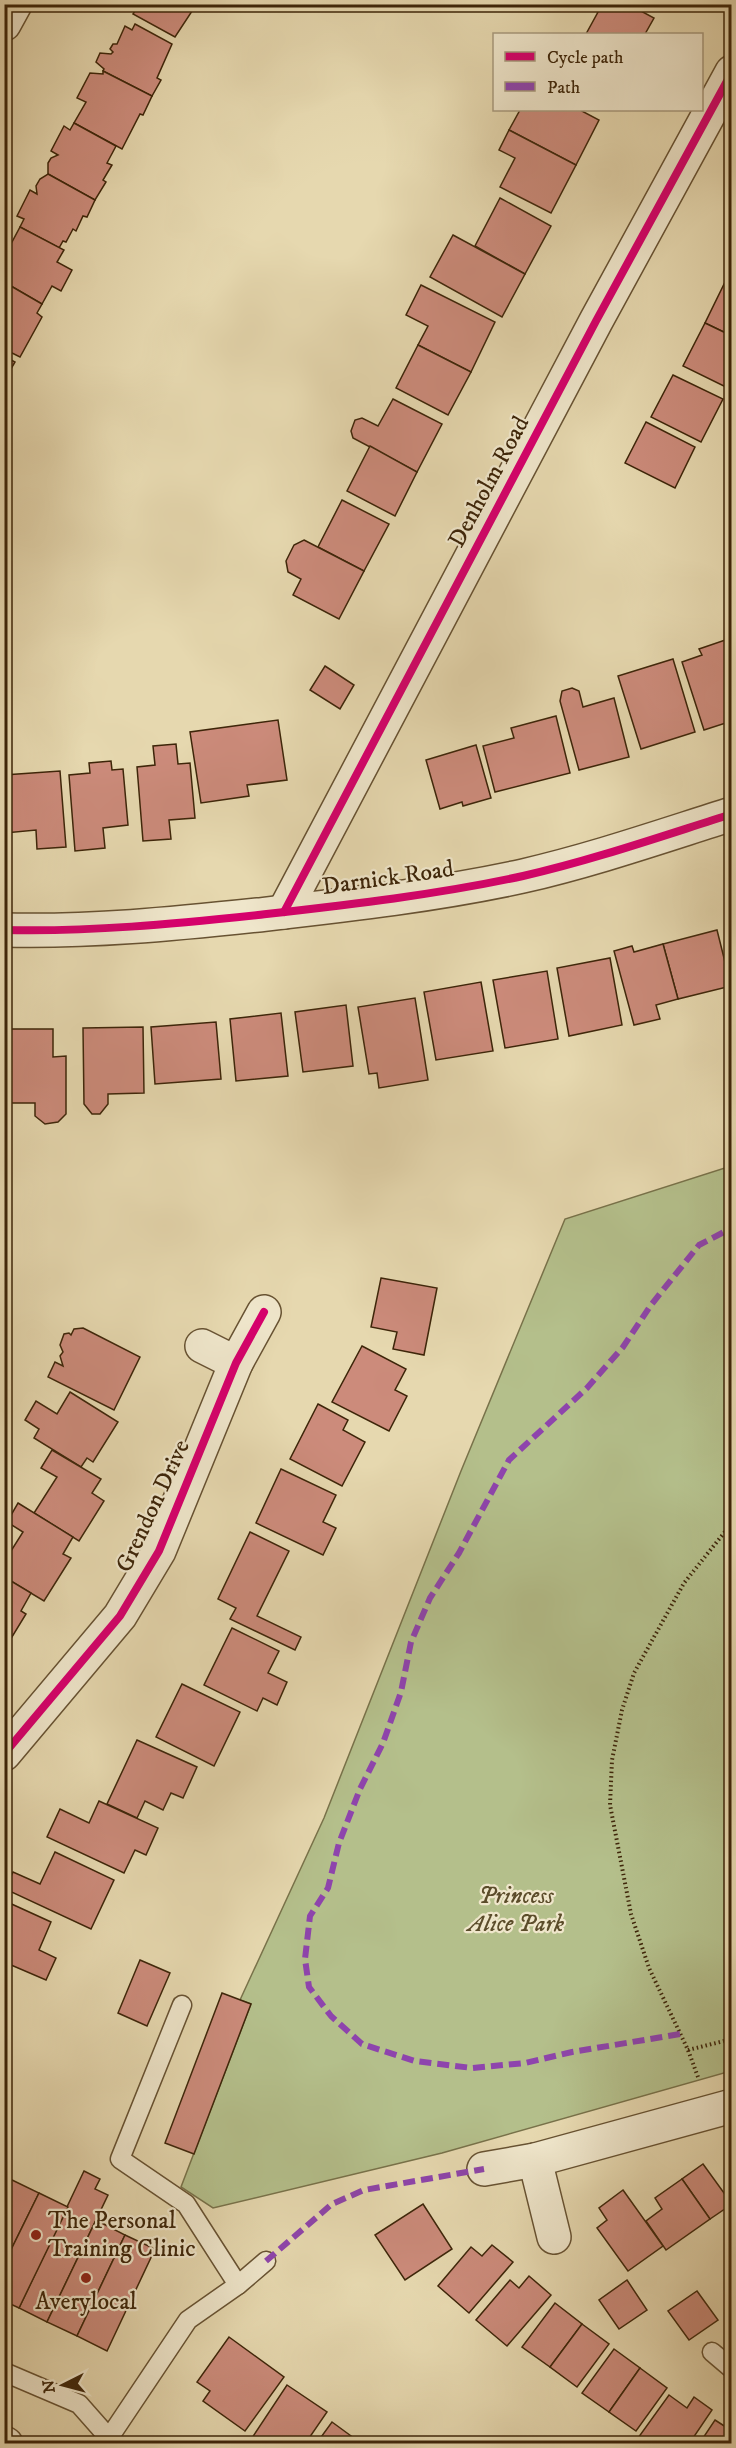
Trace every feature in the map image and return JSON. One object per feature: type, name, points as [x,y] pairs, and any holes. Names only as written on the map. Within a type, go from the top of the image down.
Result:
[{"type":"street","points":[[4,24],[15,4]]},
{"type":"street","name":"Denholm Road","points":[[284,912],[596,321],[732,72]]},
{"type":"street","name":"Darnick Road","points":[[4,930],[54,931],[146,927],[284,912],[448,890],[522,876],[574,863],[732,814]]},
{"type":"street","name":"Grendon Drive","points":[[4,1754],[120,1616],[153,1560],[236,1363],[264,1312]]},
{"type":"street","points":[[202,1346],[236,1363]]},
{"type":"street","points":[[484,2169],[535,2160],[721,2109]]},
{"type":"street","points":[[535,2160],[554,2237]]},
{"type":"lane","points":[[182,2005],[120,2159],[186,2204],[238,2285]]},
{"type":"lane","points":[[4,2372],[79,2404],[106,2441],[188,2320],[238,2285],[266,2261]]},
{"type":"lane","points":[[712,2352],[732,2369]]},
{"type":"path","points":[[721,2109],[688,2050],[649,1968],[631,1914],[610,1805],[612,1760],[622,1710],[634,1673],[684,1584],[732,1523]]},
{"type":"path","points":[[688,2050],[732,2039]]},
{"type":"green space","name":"Princess Alice Park","points":[[731,1166],[731,2071],[442,2153],[213,2208],[181,2187],[251,2004],[240,2000],[324,1818],[461,1471],[565,1219]]},
{"type":"building","points":[[139,4],[200,4],[197,10],[194,8],[175,37],[133,14]]},
{"type":"building","points":[[588,4],[628,4],[654,18],[646,33],[587,33],[598,12],[587,6]]},
{"type":"building","points":[[135,24],[172,44],[157,78],[161,80],[152,96],[103,71],[104,69],[96,62],[100,53],[111,54],[113,52],[110,49],[113,44],[117,44],[125,26],[132,30]]},
{"type":"building","points":[[103,71],[152,96],[122,149],[74,123],[86,102],[77,98],[90,73],[103,74]]},
{"type":"building","points":[[519,111],[582,111],[599,120],[576,165],[509,130]]},
{"type":"building","points":[[74,123],[116,146],[107,163],[112,165],[103,180],[106,182],[95,200],[48,174],[48,163],[51,158],[58,155],[51,151],[64,126],[70,130]]},
{"type":"building","points":[[509,130],[576,165],[551,213],[500,187],[515,158],[499,150]]},
{"type":"building","points":[[48,174],[95,200],[87,217],[83,216],[76,231],[73,229],[66,242],[63,241],[59,248],[20,227],[24,219],[17,216],[30,190],[37,194],[36,186],[40,179]]},
{"type":"building","points":[[500,198],[551,226],[525,274],[475,246]]},
{"type":"building","points":[[20,227],[64,250],[57,262],[72,270],[61,291],[52,286],[42,304],[4,282],[4,257]]},
{"type":"building","points":[[453,235],[525,274],[502,317],[430,277]]},
{"type":"building","points":[[729,274],[732,275],[732,336],[705,323]]},
{"type":"building","points":[[4,282],[42,304],[37,313],[42,317],[20,357],[4,349]]},
{"type":"building","points":[[421,285],[495,322],[471,372],[418,345],[428,326],[406,315]]},
{"type":"building","points":[[705,323],[732,336],[732,390],[683,366]]},
{"type":"building","points":[[418,345],[471,372],[448,415],[396,388]]},
{"type":"building","points":[[4,356],[15,362],[4,381]]},
{"type":"building","points":[[673,375],[723,399],[701,442],[651,417]]},
{"type":"building","points":[[393,399],[442,424],[417,472],[353,438],[351,431],[355,420],[362,418],[378,426]]},
{"type":"building","points":[[646,422],[695,447],[675,488],[625,463]]},
{"type":"building","points":[[370,446],[417,472],[395,516],[347,491]]},
{"type":"building","points":[[342,500],[389,524],[364,571],[318,547]]},
{"type":"building","points":[[304,540],[364,571],[339,619],[293,595],[301,579],[288,572],[286,561],[294,545]]},
{"type":"building","points":[[731,638],[732,721],[704,730],[682,662],[702,655],[699,649]]},
{"type":"building","points":[[673,659],[695,732],[641,749],[618,676]]},
{"type":"building","points":[[325,666],[354,685],[340,709],[310,690]]},
{"type":"building","points":[[572,688],[579,691],[583,707],[614,698],[629,757],[579,770],[560,701],[562,691]]},
{"type":"building","points":[[556,716],[570,773],[495,792],[483,746],[514,738],[511,728]]},
{"type":"building","points":[[278,720],[287,780],[247,785],[249,796],[201,803],[190,732]]},
{"type":"building","points":[[176,744],[178,764],[190,763],[195,818],[169,820],[171,839],[143,841],[137,767],[155,765],[153,746]]},
{"type":"building","points":[[476,745],[491,798],[463,806],[462,802],[440,809],[426,760]]},
{"type":"building","points":[[111,761],[112,770],[123,769],[128,825],[103,828],[105,848],[75,851],[69,775],[90,773],[89,763]]},
{"type":"building","points":[[60,771],[66,847],[37,849],[36,830],[5,833],[4,775]]},
{"type":"building","points":[[717,930],[731,986],[678,999],[663,944]]},
{"type":"building","points":[[663,944],[678,999],[656,1005],[660,1019],[634,1025],[614,951],[632,946],[634,952]]},
{"type":"building","points":[[610,958],[622,1025],[569,1036],[557,968]]},
{"type":"building","points":[[547,971],[558,1039],[505,1048],[493,980]]},
{"type":"building","points":[[481,982],[493,1051],[436,1060],[424,992]]},
{"type":"building","points":[[415,998],[428,1080],[379,1088],[377,1073],[369,1074],[358,1007]]},
{"type":"building","points":[[346,1005],[353,1066],[303,1072],[295,1012]]},
{"type":"building","points":[[281,1013],[288,1076],[236,1081],[230,1019]]},
{"type":"building","points":[[216,1022],[221,1079],[155,1084],[151,1027]]},
{"type":"building","points":[[143,1027],[144,1093],[108,1094],[108,1104],[100,1114],[92,1114],[84,1104],[83,1028]]},
{"type":"building","points":[[8,1029],[53,1029],[53,1057],[66,1056],[66,1114],[58,1122],[45,1124],[35,1116],[35,1103],[9,1103]]},
{"type":"building","points":[[381,1278],[437,1288],[424,1355],[393,1349],[397,1332],[371,1327]]},
{"type":"building","points":[[83,1328],[140,1357],[114,1410],[48,1377],[55,1362],[63,1366],[60,1356],[63,1352],[60,1345],[64,1334],[71,1335],[74,1329]]},
{"type":"building","points":[[362,1346],[406,1369],[395,1390],[407,1396],[389,1431],[332,1402]]},
{"type":"building","points":[[70,1392],[118,1422],[93,1462],[87,1458],[81,1467],[34,1438],[39,1429],[25,1420],[36,1401],[57,1414]]},
{"type":"building","points":[[318,1404],[348,1420],[343,1430],[365,1442],[342,1486],[290,1459]]},
{"type":"building","points":[[52,1450],[101,1479],[92,1493],[104,1501],[79,1541],[34,1513],[57,1477],[41,1468]]},
{"type":"building","points":[[281,1469],[336,1495],[323,1522],[336,1528],[323,1555],[256,1523]]},
{"type":"building","points":[[18,1503],[73,1537],[63,1554],[71,1558],[44,1601],[4,1577],[4,1562],[23,1532],[7,1522]]},
{"type":"building","points":[[250,1532],[289,1551],[257,1616],[301,1637],[295,1650],[230,1619],[236,1608],[218,1599]]},
{"type":"building","points":[[6,1578],[31,1593],[21,1611],[26,1614],[4,1650]]},
{"type":"building","points":[[232,1628],[279,1651],[268,1673],[287,1682],[277,1705],[263,1698],[257,1711],[204,1685]]},
{"type":"building","points":[[182,1684],[240,1712],[214,1766],[156,1737]]},
{"type":"building","points":[[137,1740],[197,1767],[183,1798],[171,1793],[163,1810],[145,1801],[137,1818],[107,1804]]},
{"type":"building","points":[[99,1801],[158,1828],[146,1855],[135,1850],[124,1873],[47,1837],[60,1809],[89,1823]]},
{"type":"building","points":[[55,1852],[114,1880],[91,1929],[5,1889],[13,1872],[40,1884]]},
{"type":"building","points":[[5,1901],[51,1922],[39,1950],[56,1958],[46,1980],[4,1962]]},
{"type":"building","points":[[140,1960],[170,1973],[147,2026],[118,2013]]},
{"type":"building","points":[[222,1993],[251,2004],[194,2154],[165,2143]]},
{"type":"building","points":[[703,2164],[732,2204],[710,2219],[682,2179]]},
{"type":"building","points":[[84,2171],[100,2179],[95,2189],[108,2195],[47,2322],[19,2308]]},
{"type":"building","points":[[10,2179],[39,2193],[4,2264],[4,2190]]},
{"type":"building","points":[[682,2179],[710,2219],[666,2250],[646,2221],[662,2209],[655,2198]]},
{"type":"building","points":[[623,2190],[663,2246],[628,2271],[597,2228],[607,2220],[599,2208]]},
{"type":"building","name":"The Personal Training Clinic","points":[[39,2193],[68,2207],[19,2308],[4,2301],[4,2264]]},
{"type":"building","points":[[423,2204],[452,2249],[405,2280],[375,2235]]},
{"type":"building","name":"Averylocal","points":[[96,2220],[125,2235],[77,2336],[47,2322]]},
{"type":"building","points":[[125,2235],[155,2249],[107,2351],[77,2336]]},
{"type":"building","points":[[492,2245],[513,2262],[469,2313],[438,2286],[471,2247],[482,2256]]},
{"type":"building","points":[[529,2276],[551,2295],[507,2346],[476,2320],[510,2280],[519,2288]]},
{"type":"building","points":[[627,2280],[647,2310],[619,2329],[599,2300]]},
{"type":"building","points":[[697,2291],[718,2320],[689,2340],[668,2311]]},
{"type":"building","points":[[555,2303],[582,2324],[550,2367],[522,2347]]},
{"type":"building","points":[[582,2324],[609,2344],[577,2387],[550,2367]]},
{"type":"building","points":[[229,2337],[284,2377],[245,2431],[203,2401],[210,2391],[197,2382]]},
{"type":"building","points":[[614,2349],[640,2368],[609,2412],[582,2393]]},
{"type":"building","points":[[640,2368],[667,2388],[636,2431],[609,2412]]},
{"type":"building","points":[[287,2385],[327,2412],[305,2444],[248,2444]]},
{"type":"building","points":[[669,2395],[687,2408],[694,2397],[712,2410],[689,2444],[647,2444],[638,2438]]},
{"type":"building","points":[[715,2420],[732,2431],[732,2444],[699,2444]]},
{"type":"building","points":[[332,2422],[362,2444],[316,2444]]},
{"type":"marked path","points":[[680,2034],[572,2052],[525,2063],[472,2068],[415,2061],[362,2044],[331,2016],[309,1987],[305,1959],[310,1916],[328,1888],[339,1843],[360,1789],[383,1743],[401,1692],[411,1642],[430,1598],[459,1553],[509,1460],[587,1388],[623,1347],[651,1305],[699,1245],[724,1232],[732,1231]]},
{"type":"marked path","points":[[266,2261],[332,2204],[364,2190],[484,2169]]},
{"type":"cycle path","points":[[284,912],[596,321],[732,72]]},
{"type":"cycle path","points":[[4,930],[100,929],[163,924],[424,894],[549,870],[732,814]]},
{"type":"cycle path","points":[[4,1754],[120,1616],[159,1551],[236,1363],[264,1312]]},
{"type":"place","name":"The Personal Training Clinic","points":[[36,2235]]},
{"type":"place","name":"Averylocal","points":[[86,2278]]}]
